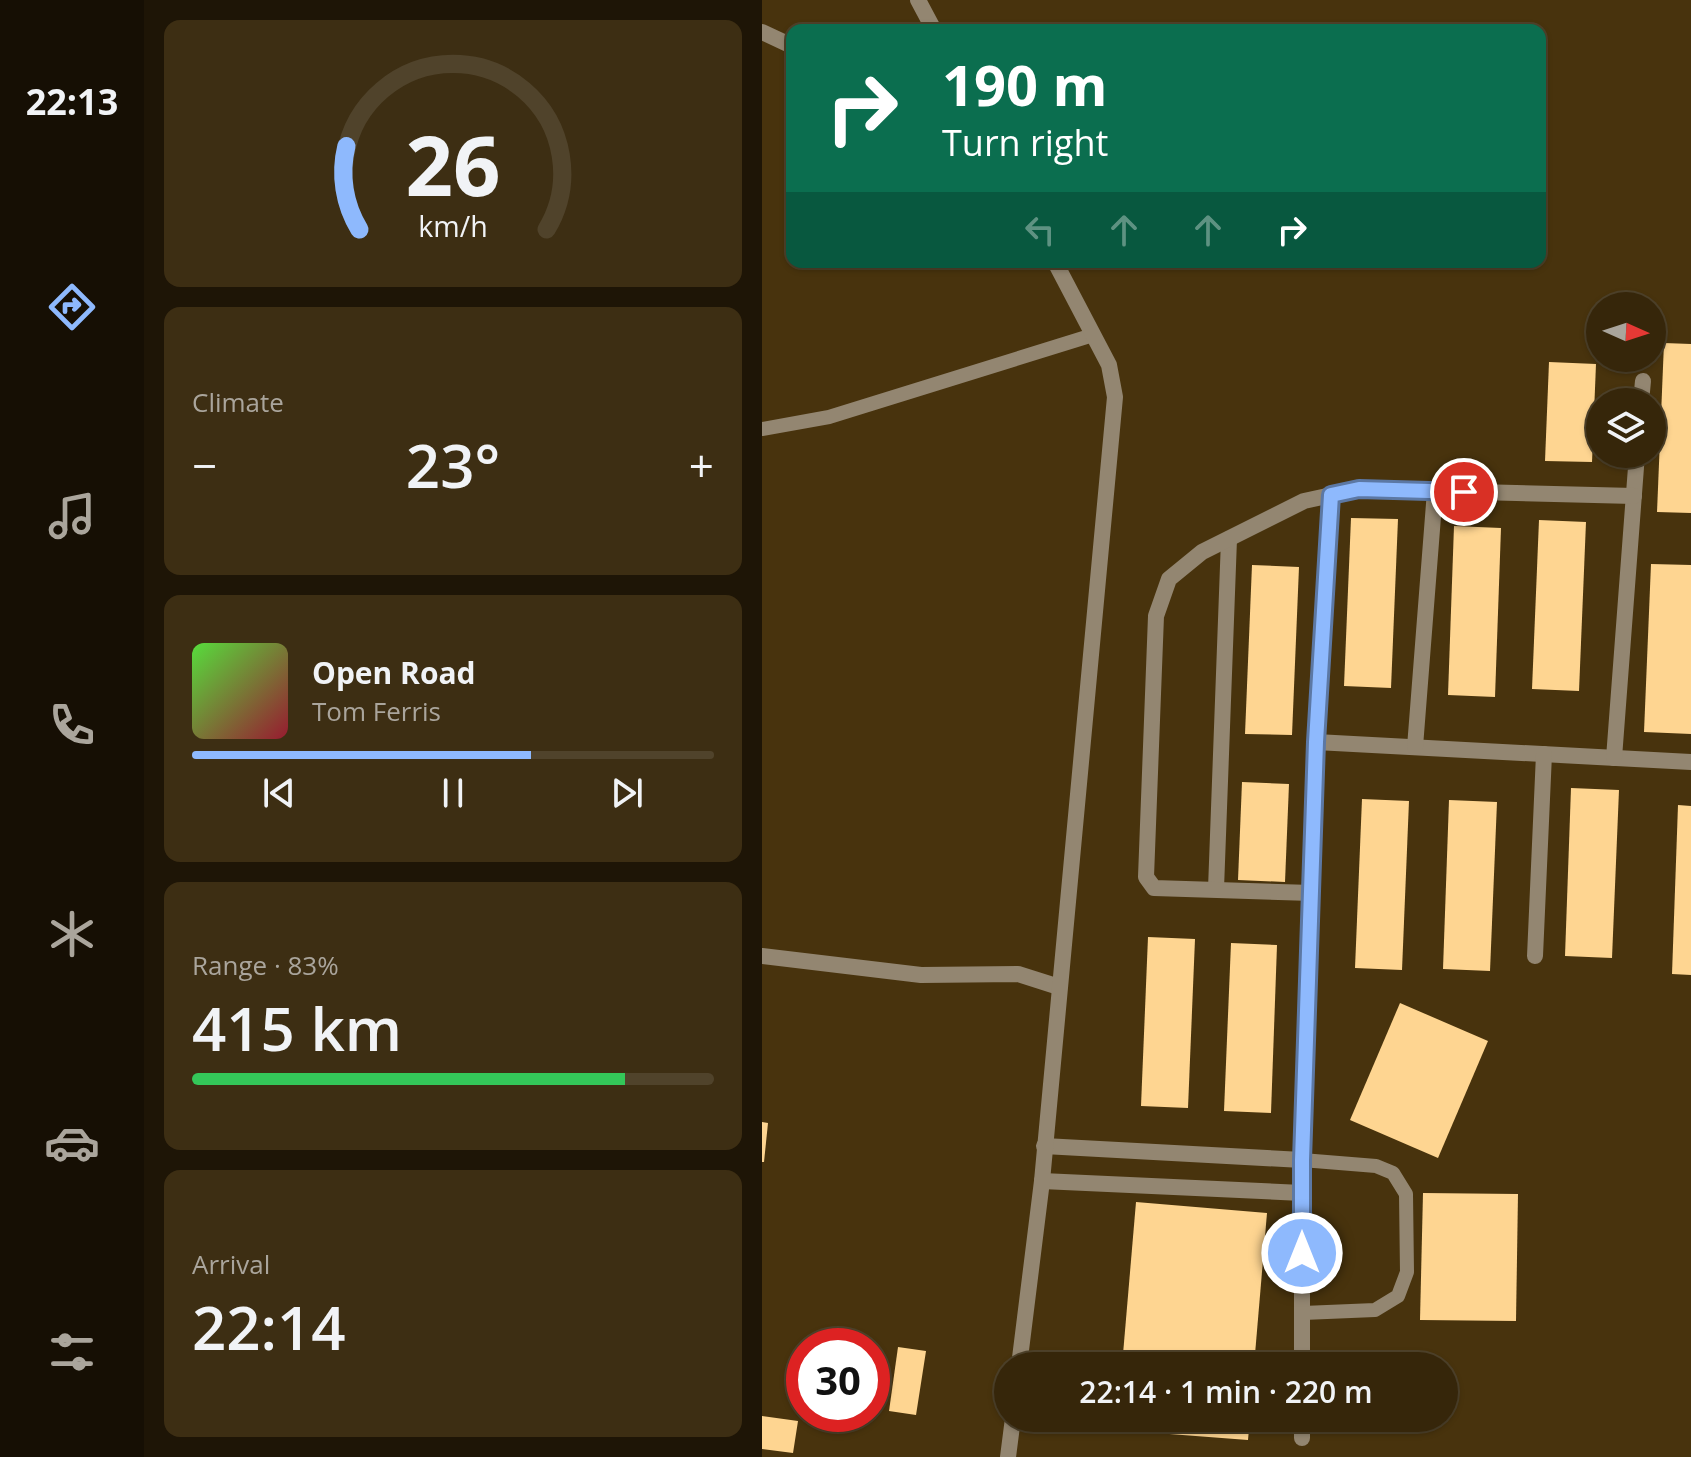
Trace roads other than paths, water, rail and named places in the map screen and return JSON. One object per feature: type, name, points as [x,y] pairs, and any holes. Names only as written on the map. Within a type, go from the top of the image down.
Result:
[{"type":"street","points":[[918,0],[931,24]]},
{"type":"street","points":[[762,32],[786,43]]},
{"type":"street","points":[[1021,1352],[1042,1181],[1115,397],[1109,365],[1058,268]]},
{"type":"street","points":[[1642,388],[1643,381]]},
{"type":"street","points":[[1614,758],[1636,468]]},
{"type":"street","points":[[1312,893],[1154,888],[1149,884],[1146,877],[1156,616],[1169,579],[1202,552],[1304,501],[1359,489],[1634,496]]},
{"type":"street","points":[[1415,747],[1435,491]]},
{"type":"street","points":[[1302,1352],[1302,1160],[1316,742],[1331,495]]},
{"type":"street","points":[[1216,889],[1229,539]]},
{"type":"street","points":[[1316,742],[1691,762]]},
{"type":"street","points":[[1535,956],[1544,754]]},
{"type":"street","points":[[762,956],[921,975],[1018,974],[1059,987]]},
{"type":"street","points":[[1044,1146],[1302,1160]]},
{"type":"street","points":[[1042,1181],[1302,1193]]},
{"type":"street","points":[[1008,1457],[1011,1432]]},
{"type":"street","points":[[1302,1432],[1302,1438]]},
{"type":"lane","points":[[762,429],[829,417],[1093,335]]},
{"type":"lane","points":[[1302,1160],[1376,1166],[1393,1173],[1406,1194],[1407,1272],[1398,1296],[1375,1310],[1303,1313]]}]
